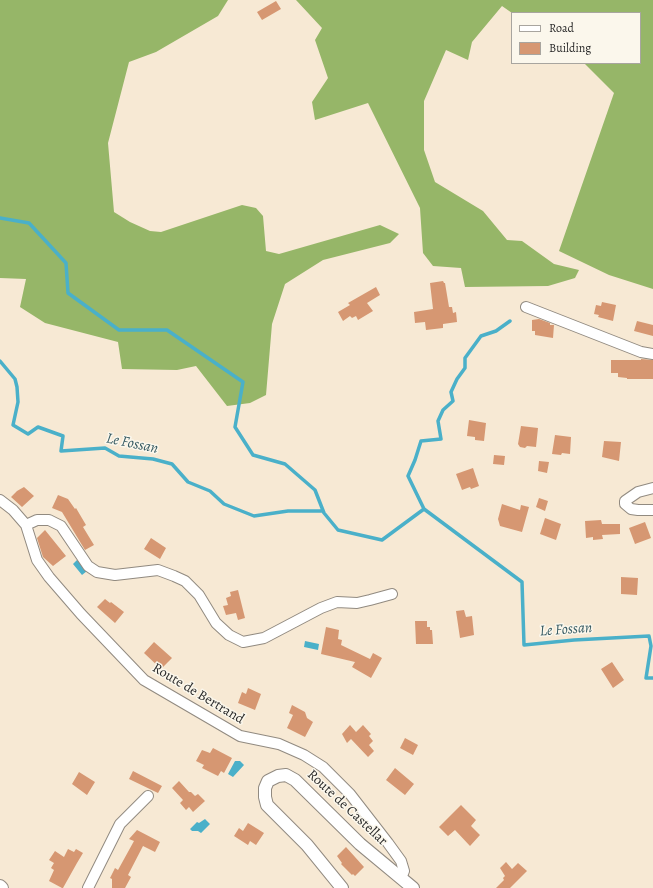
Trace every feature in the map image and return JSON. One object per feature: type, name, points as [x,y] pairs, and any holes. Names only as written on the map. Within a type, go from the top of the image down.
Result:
[{"type":"street","points":[[526,306],[641,352],[653,354]]},
{"type":"street","points":[[653,488],[638,492],[625,501],[625,504],[631,510],[653,510]]},
{"type":"street","name":"Route de Bertrand","points":[[0,500],[13,510],[26,525],[36,560],[81,614],[144,680],[240,736],[279,744],[304,755],[323,767],[350,794],[401,861],[404,870],[401,878]]},
{"type":"street","points":[[26,525],[37,520],[49,520],[61,526],[88,566],[97,572],[115,575],[158,570],[174,576],[185,582],[199,595],[216,623],[229,635],[243,642],[264,638],[321,608],[337,602],[357,603],[392,594]]},
{"type":"street","name":"Route de Castellar","points":[[342,888],[307,845],[268,805],[265,797],[265,788],[268,781],[278,776],[286,775],[295,780],[360,844],[413,888]]},
{"type":"street","points":[[88,888],[120,824],[148,796]]},
{"type":"green space","points":[[0,0],[228,0],[218,16],[156,52],[129,62],[108,143],[114,212],[130,222],[150,231],[161,232],[242,205],[256,208],[263,216],[266,251],[279,254],[380,225],[399,234],[390,243],[323,260],[285,284],[272,324],[266,395],[250,403],[227,406],[196,366],[177,370],[122,369],[118,342],[45,323],[20,307],[26,279],[0,278]]},
{"type":"green space","points":[[296,0],[653,0],[653,289],[609,275],[559,251],[614,93],[585,64],[641,64],[641,12],[511,12],[502,6],[472,42],[468,60],[446,50],[424,101],[424,150],[435,182],[483,211],[507,240],[522,241],[554,264],[579,270],[575,278],[548,286],[465,287],[461,268],[433,266],[423,253],[420,208],[368,103],[315,120],[312,102],[328,78],[315,40],[322,28]]},
{"type":"water","points":[[77,560],[87,571],[82,575],[73,564]]},
{"type":"water","points":[[305,641],[319,644],[318,650],[304,647]]},
{"type":"water","points":[[235,761],[240,761],[244,765],[233,777],[228,774]]},
{"type":"water","points":[[205,819],[210,824],[201,833],[190,829],[197,822],[199,823]]},
{"type":"building","points":[[276,1],[281,9],[262,20],[257,12]]},
{"type":"building","points":[[443,281],[445,283],[449,307],[452,307],[453,313],[456,312],[457,322],[443,324],[443,328],[426,330],[425,322],[415,323],[414,312],[433,309],[430,283]]},
{"type":"building","points":[[376,287],[380,295],[367,303],[373,311],[358,320],[356,316],[352,318],[350,316],[343,321],[338,312],[350,305],[348,303]]},
{"type":"building","points":[[602,302],[616,305],[613,321],[598,317],[599,315],[594,314],[596,305],[601,306]]},
{"type":"building","points":[[539,319],[550,323],[550,325],[554,325],[553,338],[535,335],[535,331],[532,331],[532,320]]},
{"type":"building","points":[[637,321],[653,325],[653,336],[634,331]]},
{"type":"building","points":[[611,360],[653,360],[653,379],[627,379],[618,377],[618,373],[611,373]]},
{"type":"building","points":[[469,420],[486,423],[484,441],[475,440],[475,437],[467,436]]},
{"type":"building","points":[[521,426],[538,428],[536,447],[520,447],[518,444]]},
{"type":"building","points":[[555,435],[571,437],[570,454],[552,454]]},
{"type":"building","points":[[604,441],[621,442],[619,461],[602,457]]},
{"type":"building","points":[[494,455],[505,456],[504,465],[493,464]]},
{"type":"building","points":[[539,461],[549,462],[547,473],[538,471]]},
{"type":"building","points":[[473,468],[479,486],[462,490],[456,474]]},
{"type":"building","points":[[24,487],[34,496],[22,507],[11,497]]},
{"type":"building","points":[[58,495],[68,499],[75,509],[76,508],[86,525],[83,527],[94,545],[85,550],[62,512],[52,508]]},
{"type":"building","points":[[539,498],[548,501],[545,511],[536,507]]},
{"type":"building","points":[[502,504],[520,510],[521,505],[529,507],[522,532],[500,526],[498,519]]},
{"type":"building","points":[[545,518],[561,524],[556,540],[540,534]]},
{"type":"building","points":[[601,520],[602,524],[620,524],[620,534],[602,535],[603,539],[593,540],[593,537],[586,538],[585,521]]},
{"type":"building","points":[[645,522],[651,538],[635,544],[629,528]]},
{"type":"building","points":[[45,530],[66,556],[53,566],[43,557],[37,538]]},
{"type":"building","points":[[151,538],[166,548],[160,559],[144,549]]},
{"type":"building","points":[[621,577],[638,578],[637,595],[621,594]]},
{"type":"building","points":[[238,590],[245,618],[238,620],[236,613],[226,615],[223,606],[228,605],[226,598],[231,596],[230,592]]},
{"type":"building","points":[[105,599],[124,612],[115,623],[97,607]]},
{"type":"building","points":[[464,610],[466,617],[472,616],[474,635],[460,638],[456,611]]},
{"type":"building","points":[[415,621],[427,621],[427,627],[430,627],[430,630],[432,630],[433,644],[416,644]]},
{"type":"building","points":[[326,627],[339,630],[338,639],[342,640],[341,645],[370,659],[373,653],[382,658],[371,678],[352,667],[355,662],[321,654]]},
{"type":"building","points":[[154,642],[172,658],[161,669],[144,653]]},
{"type":"building","points":[[612,662],[624,680],[613,688],[601,669]]},
{"type":"building","points":[[248,688],[261,694],[255,710],[238,703],[242,692],[246,694]]},
{"type":"building","points":[[292,705],[305,712],[307,718],[313,722],[305,737],[287,728],[293,715],[289,713]]},
{"type":"building","points":[[350,725],[356,732],[363,725],[371,734],[369,736],[373,741],[369,745],[374,751],[368,757],[351,739],[347,743],[342,734]]},
{"type":"building","points":[[405,738],[418,745],[413,755],[400,748]]},
{"type":"building","points":[[213,748],[232,758],[224,773],[221,771],[218,776],[202,768],[204,765],[196,761],[202,750],[210,753]]},
{"type":"building","points":[[395,768],[414,784],[405,795],[386,780]]},
{"type":"building","points":[[133,771],[162,786],[158,793],[129,779]]},
{"type":"building","points":[[79,772],[95,782],[87,795],[72,784]]},
{"type":"building","points":[[179,781],[189,792],[195,796],[198,794],[205,801],[193,812],[189,807],[186,810],[180,803],[183,800],[172,788]]},
{"type":"building","points":[[461,805],[476,820],[471,826],[480,835],[470,846],[455,830],[448,836],[439,827]]},
{"type":"building","points":[[248,823],[264,833],[256,845],[250,841],[248,845],[234,836],[239,828],[243,831]]},
{"type":"building","points":[[137,830],[160,842],[155,852],[143,846],[128,875],[131,877],[125,888],[112,888],[112,879],[110,878],[115,868],[118,870],[134,841],[129,839]]},
{"type":"building","points":[[346,847],[364,867],[355,876],[341,864],[342,863],[337,856]]},
{"type":"building","points":[[68,849],[74,852],[76,849],[83,853],[62,888],[49,881],[54,870],[51,868],[54,863],[49,860],[55,851],[64,857]]},
{"type":"building","points":[[506,862],[512,869],[518,863],[527,871],[510,888],[496,888],[504,880],[503,878],[505,876],[500,868]]},
{"type":"waterway","points":[[0,218],[29,223],[66,263],[68,293],[119,330],[167,330],[243,382],[235,427],[253,455],[285,464],[315,490],[324,513],[338,530],[382,540],[424,509]]},
{"type":"waterway","name":"Le Fossan","points":[[510,321],[496,331],[481,336],[465,358],[465,368],[457,379],[451,392],[453,401],[443,410],[438,421],[441,439],[421,441],[408,476],[424,509],[522,582],[524,645],[574,640],[649,636],[651,646],[646,678],[653,678]]},
{"type":"waterway","name":"Le Fossan","points":[[0,361],[15,379],[17,387],[18,402],[13,425],[28,434],[38,427],[63,436],[61,451],[105,448],[119,456],[153,459],[172,464],[188,482],[210,491],[224,504],[254,516],[288,511],[323,511]]}]
